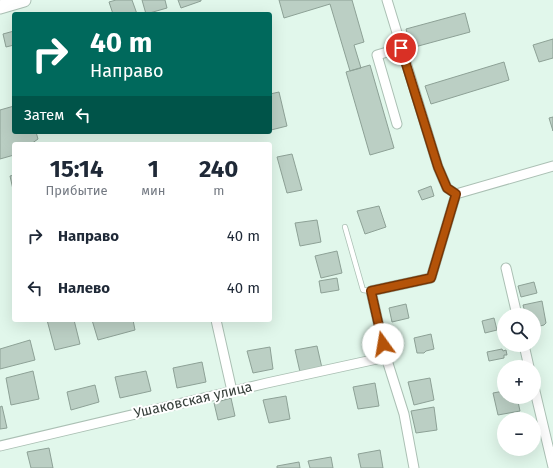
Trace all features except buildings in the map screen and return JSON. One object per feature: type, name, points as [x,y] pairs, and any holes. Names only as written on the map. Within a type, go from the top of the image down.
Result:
[{"type":"street","points":[[0,7],[24,0]]},
{"type":"street","points":[[387,0],[438,167],[447,188],[456,194],[553,166]]},
{"type":"street","points":[[397,124],[377,55],[401,48]]},
{"type":"street","points":[[414,468],[404,414],[386,358],[371,291],[431,278],[456,194]]},
{"type":"street","points":[[506,268],[515,308]]},
{"type":"street","points":[[216,322],[232,391]]},
{"type":"street","name":"Ушаковская улица","points":[[0,446],[232,391],[386,358]]},
{"type":"street","points":[[538,404],[553,467]]},
{"type":"lane","points":[[344,227],[363,290],[371,291]]},
{"type":"route","points":[[383,344],[371,291],[431,278],[456,194],[447,188],[438,167],[401,48]]}]
